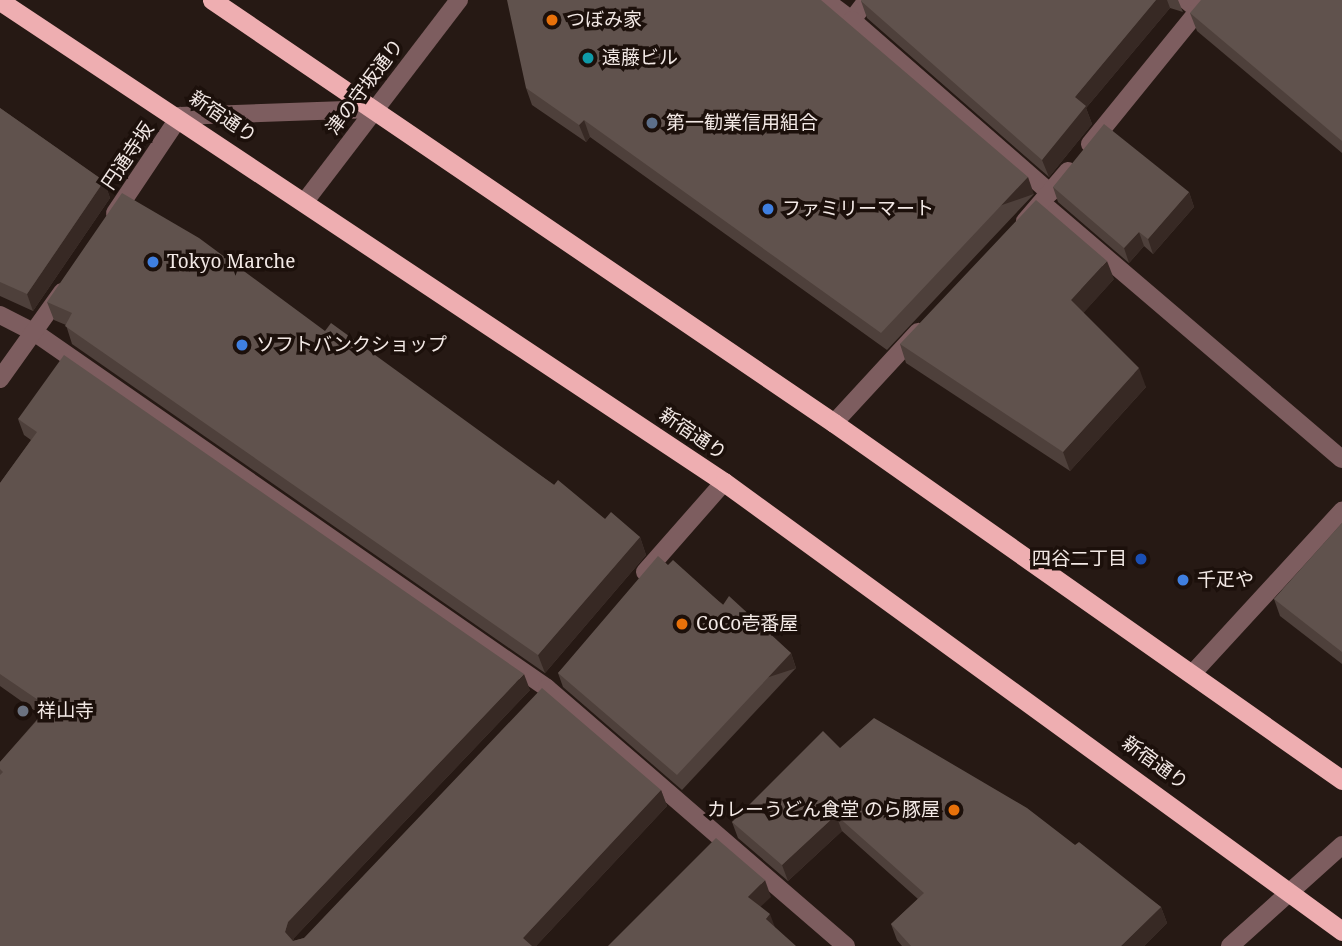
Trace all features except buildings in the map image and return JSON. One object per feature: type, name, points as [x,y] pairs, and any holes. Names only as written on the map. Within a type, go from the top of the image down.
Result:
[{"type":"highway","points":[[212,0],[835,423],[1342,780]]},
{"type":"highway","name":"新宿通り","points":[[0,1],[180,116],[724,482],[1291,889],[1342,931]]},
{"type":"street","name":"津の守坂通り","points":[[306,201],[459,0]]},
{"type":"street","points":[[825,0],[852,20],[1046,198],[1342,459]]},
{"type":"street","points":[[852,20],[867,0]]},
{"type":"street","points":[[1013,233],[1046,198],[1197,3]]},
{"type":"street","name":"円通寺坂","points":[[106,226],[180,116],[374,109]]},
{"type":"street","points":[[0,379],[70,279]]},
{"type":"street","points":[[835,423],[937,313]]},
{"type":"street","points":[[0,315],[34,332],[548,688],[846,946]]},
{"type":"street","points":[[631,589],[724,482]]},
{"type":"street","points":[[1192,674],[1342,511]]},
{"type":"street","points":[[531,705],[559,673]]},
{"type":"street","points":[[1230,946],[1342,845]]},
{"type":"place","name":"つぼみ家","points":[[552,20]]},
{"type":"place","name":"遠藤ビル","points":[[588,58]]},
{"type":"place","name":"第一勧業信用組合","points":[[652,123]]},
{"type":"place","name":"ファミリーマート","points":[[768,209]]},
{"type":"place","name":"Tokyo Marche","points":[[153,262]]},
{"type":"place","name":"ソフトバンクショップ","points":[[242,345]]},
{"type":"place","name":"四谷二丁目","points":[[1141,559]]},
{"type":"place","name":"千疋や","points":[[1183,580]]},
{"type":"place","name":"CoCo壱番屋","points":[[682,624]]},
{"type":"place","name":"祥山寺","points":[[23,711]]},
{"type":"place","name":"カレーうどん食堂 のら豚屋","points":[[954,810]]}]
